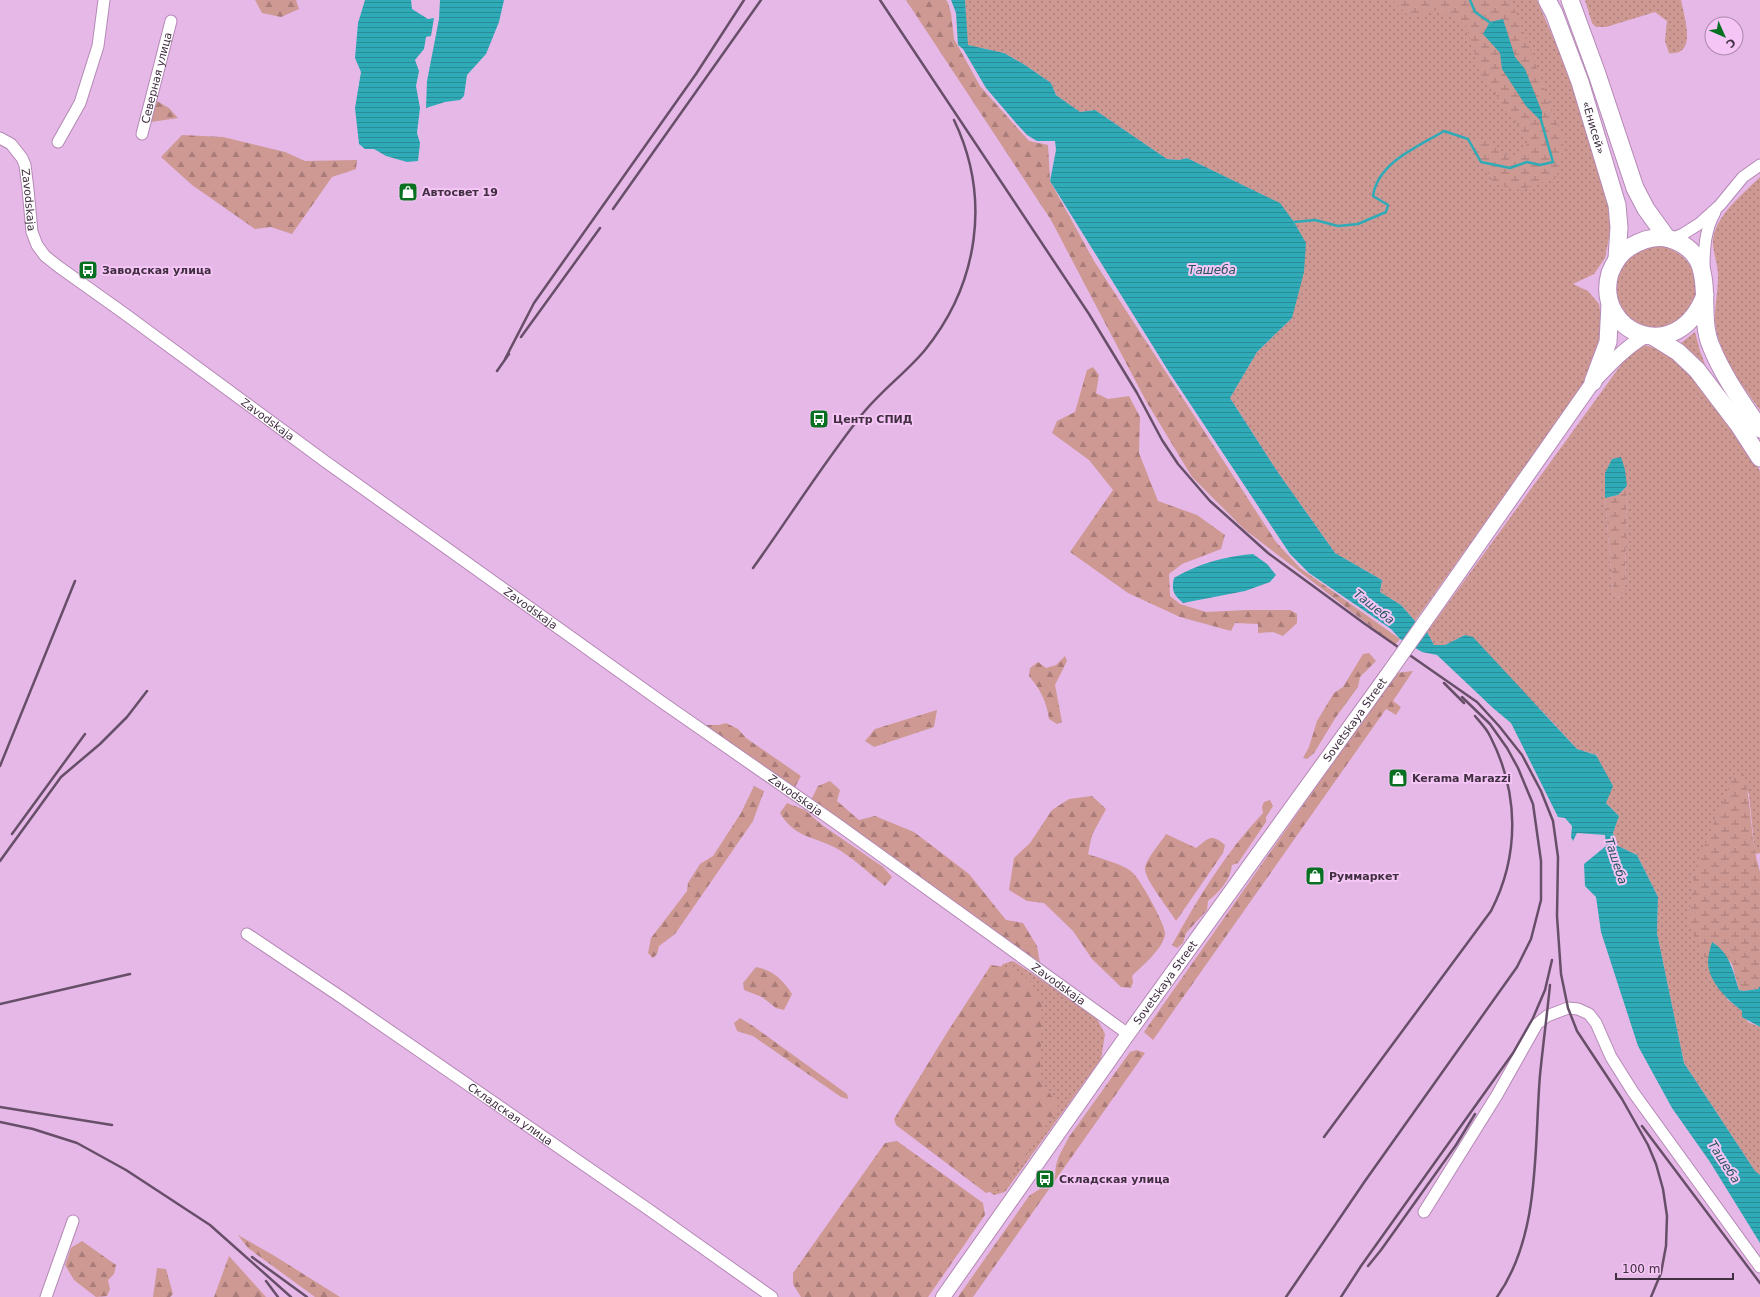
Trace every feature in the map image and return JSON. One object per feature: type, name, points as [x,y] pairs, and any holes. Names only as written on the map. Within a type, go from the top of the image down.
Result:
[{"type":"highway","name":"«Енисей»","points":[[1547,0],[1554,13],[1580,82],[1617,205],[1619,227],[1617,259],[1608,282],[1610,304],[1622,322],[1634,331],[1649,336],[1678,352],[1697,370],[1738,424],[1760,458]]},
{"type":"highway","name":"«Енисей»","points":[[1570,0],[1597,74],[1635,188],[1646,209],[1669,239]]},
{"type":"highway","name":"«Енисей»","points":[[1617,259],[1626,249],[1639,242],[1652,238],[1669,239],[1682,244],[1692,252],[1704,273],[1704,318],[1706,332],[1712,350],[1721,369],[1760,429]]},
{"type":"highway","name":"«Енисей»","points":[[1649,336],[1666,336],[1685,326],[1700,309],[1705,295]]},
{"type":"highway","points":[[1593,382],[1608,342],[1610,304]]},
{"type":"main road","name":"Sovetskaya Street","points":[[943,1297],[1128,1034],[1438,603],[1593,382],[1631,344],[1649,336]]},
{"type":"street","points":[[58,142],[80,103],[98,46],[104,0]]},
{"type":"street","name":"Северная улица","points":[[142,134],[171,21]]},
{"type":"street","name":"Zavodskaja","points":[[0,138],[11,144],[22,158],[25,165],[32,232],[37,245],[46,256],[59,267],[326,462],[659,700],[834,821],[1128,1034]]},
{"type":"street","points":[[1669,239],[1684,234],[1699,224],[1720,205],[1743,177],[1760,165]]},
{"type":"street","points":[[1704,273],[1705,240],[1707,231],[1710,222],[1720,205]]},
{"type":"street","name":"Складская улица","points":[[247,934],[348,1001],[772,1297]]},
{"type":"street","points":[[1424,1212],[1497,1095],[1537,1024],[1547,1016],[1568,1008],[1578,1009],[1589,1014],[1596,1023],[1612,1057],[1632,1092],[1760,1267]]},
{"type":"street","points":[[46,1297],[73,1222]]},
{"type":"green space","points":[[255,0],[296,0],[299,9],[281,17],[262,13]]},
{"type":"green space","points":[[906,0],[946,0],[951,13],[954,39],[980,86],[1029,141],[1048,145],[1050,181],[1094,261],[1276,542],[1300,568],[1400,639],[1395,645],[1244,529],[1192,477],[1146,401],[1051,220]]},
{"type":"green space","points":[[965,0],[1537,0],[1574,86],[1611,208],[1610,233],[1605,258],[1594,274],[1573,284],[1588,291],[1599,304],[1601,317],[1601,342],[1586,380],[1415,621],[1401,605],[1380,592],[1382,580],[1335,553],[1277,471],[1230,398],[1257,352],[1292,318],[1294,222],[1279,203],[1187,158],[1179,160],[1167,159],[1095,110],[1080,112],[1056,95],[1051,83],[1004,53],[967,45]]},
{"type":"green space","points":[[1391,0],[1509,0],[1519,19],[1564,142],[1557,177],[1520,190],[1494,184],[1468,139],[1489,140],[1509,158],[1522,153],[1529,140],[1482,76],[1465,24],[1437,10],[1411,18]],"holes":[[[1503,19],[1515,57],[1525,69],[1541,122],[1526,106],[1502,69],[1500,53]]]},
{"type":"green space","points":[[1585,0],[1681,0],[1687,34],[1684,49],[1678,53],[1669,53],[1665,41],[1667,21],[1655,12],[1606,27],[1596,27],[1592,23]]},
{"type":"green space","points":[[155,100],[169,108],[178,118],[151,122]]},
{"type":"green space","points":[[182,135],[223,137],[285,152],[305,161],[357,160],[356,169],[332,177],[292,234],[271,227],[255,229],[192,185],[161,157]]},
{"type":"green space","points":[[1760,177],[1760,410],[1730,366],[1719,341],[1715,315],[1718,275],[1713,245],[1717,226],[1729,208]]},
{"type":"green space","points":[[1657,245],[1676,252],[1688,263],[1695,277],[1696,292],[1692,306],[1683,318],[1670,326],[1653,329],[1635,324],[1620,311],[1616,301],[1615,274],[1636,250]]},
{"type":"green space","points":[[1695,332],[1700,351],[1706,367],[1681,343]]},
{"type":"green space","points":[[1644,345],[1660,350],[1676,361],[1716,405],[1760,471],[1760,853],[1755,854],[1749,794],[1734,774],[1708,964],[1714,980],[1728,1000],[1742,1011],[1748,1022],[1760,1027],[1760,1175],[1755,1171],[1684,1063],[1657,933],[1658,897],[1637,855],[1618,846],[1613,833],[1619,816],[1606,803],[1597,755],[1577,749],[1546,715],[1465,635],[1445,645],[1434,645],[1427,632],[1631,351]],"holes":[[[1605,473],[1627,486],[1625,590],[1618,598],[1613,593],[1605,498]]]},
{"type":"green space","points":[[1093,367],[1099,375],[1096,393],[1108,399],[1129,396],[1140,417],[1139,453],[1158,501],[1197,515],[1225,535],[1221,549],[1182,564],[1169,574],[1170,596],[1180,604],[1206,612],[1290,610],[1297,614],[1297,623],[1283,636],[1273,632],[1258,633],[1258,624],[1235,623],[1231,631],[1180,617],[1128,593],[1070,552],[1113,490],[1089,460],[1052,433],[1057,421],[1075,412],[1087,370]]},
{"type":"green space","points":[[1627,486],[1625,590],[1618,598],[1613,593],[1605,498],[1618,495]]},
{"type":"green space","points":[[1369,653],[1376,661],[1360,677],[1358,687],[1336,717],[1314,753],[1307,759],[1303,758],[1309,747],[1317,721],[1334,693],[1343,687],[1363,654]]},
{"type":"green space","points":[[1065,656],[1067,661],[1055,685],[1062,722],[1057,724],[1049,719],[1047,707],[1042,696],[1029,676],[1030,668],[1038,662],[1046,668],[1056,665]]},
{"type":"green space","points":[[1413,671],[1393,701],[1401,707],[1396,715],[1386,709],[1153,1040],[1144,1032],[1396,673]]},
{"type":"green space","points":[[937,710],[934,727],[874,747],[865,741],[875,729]]},
{"type":"green space","points":[[726,723],[738,729],[746,738],[801,776],[795,787],[715,735],[704,725],[719,725]]},
{"type":"green space","points":[[1734,774],[1744,774],[1747,786],[1754,848],[1760,872],[1760,986],[1759,989],[1743,991],[1739,990],[1732,964],[1712,942],[1708,964],[1688,924],[1695,869]]},
{"type":"green space","points":[[830,781],[840,790],[837,801],[859,820],[875,816],[914,832],[969,874],[1006,920],[1023,923],[1037,946],[1040,963],[811,800],[818,786]]},
{"type":"green space","points":[[754,786],[764,791],[753,821],[675,934],[659,946],[657,954],[653,958],[648,953],[651,938],[687,891],[688,883],[700,864],[713,856],[741,813]]},
{"type":"green space","points":[[1092,796],[1106,809],[1092,835],[1088,854],[1118,864],[1133,873],[1152,902],[1164,928],[1165,933],[1161,944],[1147,962],[1132,976],[1133,982],[1131,988],[1121,987],[1092,959],[1073,931],[1044,903],[1027,901],[1009,890],[1014,858],[1030,843],[1052,810],[1069,799]]},
{"type":"green space","points":[[1270,800],[1273,806],[1266,817],[1266,822],[1238,863],[1232,865],[1227,881],[1208,901],[1207,910],[1186,933],[1183,943],[1177,948],[1172,945],[1213,876],[1237,843],[1263,813],[1262,807],[1264,802]]},
{"type":"green space","points":[[787,803],[805,810],[822,825],[883,867],[892,877],[885,886],[855,861],[836,848],[798,832],[780,813]]},
{"type":"green space","points":[[1166,834],[1196,848],[1210,838],[1216,839],[1225,845],[1223,853],[1176,921],[1153,887],[1145,868],[1151,855]]},
{"type":"green space","points":[[1013,961],[1096,1017],[1105,1034],[1101,1059],[1005,1192],[994,1195],[901,1127],[899,1119],[1003,964]]},
{"type":"green space","points":[[991,965],[1012,968],[1029,980],[1042,998],[1040,1079],[1059,1107],[1003,1188],[986,1193],[896,1125],[894,1119],[948,1031]]},
{"type":"green space","points":[[756,967],[762,968],[777,976],[792,994],[784,1010],[776,1008],[762,997],[744,990],[743,983]]},
{"type":"green space","points":[[740,1018],[847,1094],[848,1099],[841,1097],[753,1036],[737,1031],[734,1023]]},
{"type":"green space","points":[[1137,1050],[1145,1053],[973,1297],[958,1297],[1029,1196],[1047,1184],[1055,1175],[1059,1156],[1069,1137],[1130,1052]]},
{"type":"green space","points":[[897,1141],[983,1203],[985,1215],[928,1297],[801,1297],[793,1284],[793,1273],[885,1143]]},
{"type":"green space","points":[[238,1235],[340,1297],[315,1297],[248,1248]]},
{"type":"green space","points":[[82,1241],[116,1265],[114,1274],[108,1280],[110,1289],[107,1296],[96,1297],[74,1280],[65,1265],[71,1248]]},
{"type":"green space","points":[[229,1256],[266,1297],[214,1297]]},
{"type":"green space","points":[[157,1268],[166,1269],[173,1294],[170,1297],[153,1297]]},
{"type":"water","points":[[365,0],[411,0],[412,9],[428,19],[434,18],[431,36],[426,37],[424,49],[415,60],[419,71],[416,86],[420,108],[417,133],[420,143],[418,161],[407,162],[386,156],[374,149],[365,149],[359,144],[355,108],[361,72],[355,58],[358,23]]},
{"type":"water","points":[[440,0],[504,0],[499,22],[486,54],[467,75],[464,96],[460,100],[445,102],[426,108],[427,81],[439,19]]},
{"type":"water","name":"Ташеба","points":[[951,0],[965,0],[968,45],[1004,53],[1051,83],[1056,95],[1080,112],[1095,110],[1167,159],[1179,160],[1187,158],[1280,203],[1294,222],[1306,243],[1304,272],[1292,318],[1257,352],[1230,398],[1277,471],[1335,553],[1382,580],[1380,592],[1401,605],[1427,632],[1434,645],[1445,645],[1465,635],[1473,637],[1577,749],[1596,755],[1613,786],[1606,803],[1619,816],[1613,833],[1618,846],[1637,855],[1658,897],[1657,933],[1684,1063],[1755,1171],[1760,1175],[1760,1243],[1710,1162],[1672,1108],[1638,1046],[1601,932],[1596,897],[1585,886],[1584,864],[1606,846],[1605,835],[1577,833],[1573,841],[1571,837],[1572,826],[1565,818],[1558,817],[1511,723],[1437,655],[1422,652],[1400,639],[1391,629],[1309,573],[1290,554],[1169,372],[1050,181],[1056,150],[1055,141],[1037,141],[1027,135],[986,88],[963,49],[958,45],[956,13]]},
{"type":"water","points":[[1503,19],[1515,57],[1525,69],[1542,112],[1542,122],[1526,106],[1502,69],[1500,53],[1483,34],[1490,22]]},
{"type":"water","points":[[1621,457],[1625,470],[1627,486],[1618,495],[1605,498],[1605,473],[1612,459]]},
{"type":"water","points":[[1253,554],[1267,564],[1276,575],[1270,582],[1245,591],[1183,603],[1177,598],[1173,590],[1174,578],[1202,565],[1232,557]]},
{"type":"water","points":[[1712,942],[1723,951],[1727,957],[1733,969],[1739,990],[1743,991],[1758,989],[1760,986],[1760,1027],[1742,1017],[1742,1011],[1725,996],[1712,977],[1708,963]]},
{"type":"waterway","points":[[1470,0],[1475,12],[1492,24]]},
{"type":"waterway","points":[[1294,222],[1315,220],[1338,226],[1358,224],[1386,212],[1388,205],[1373,196],[1376,184],[1383,174],[1401,157],[1444,131],[1468,139],[1481,162],[1510,168],[1527,162],[1540,165],[1553,162],[1541,120]]},
{"type":"railway","points":[[505,359],[534,303],[696,74],[744,0]]},
{"type":"railway","points":[[613,209],[761,0]]},
{"type":"railway","points":[[880,0],[1089,314],[1137,393],[1162,440],[1178,464],[1210,501],[1268,553],[1365,624],[1477,702],[1499,726],[1522,755],[1541,791],[1553,821],[1558,857],[1557,916],[1561,974],[1568,1008],[1577,1031],[1622,1099],[1648,1145],[1656,1164],[1663,1189],[1667,1216],[1666,1246],[1661,1273],[1651,1297]]},
{"type":"railway","points":[[753,568],[846,435],[875,399],[925,350],[943,324],[958,297],[968,268],[974,239],[975,209],[973,179],[966,149],[954,120]]},
{"type":"railway","points":[[521,337],[600,228]]},
{"type":"railway","points":[[497,371],[509,354]]},
{"type":"railway","points":[[0,766],[75,581]]},
{"type":"railway","points":[[1444,683],[1464,703]]},
{"type":"railway","points":[[0,861],[61,777],[100,744],[127,717],[147,691]]},
{"type":"railway","points":[[1286,1297],[1365,1181],[1517,967],[1531,939],[1541,900],[1541,861],[1533,804],[1518,768],[1507,748],[1490,724],[1462,697]]},
{"type":"railway","points":[[1324,1137],[1491,911],[1500,890],[1507,868],[1511,846],[1511,801],[1500,757],[1489,733],[1475,716]]},
{"type":"railway","points":[[12,834],[85,734]]},
{"type":"railway","points":[[1341,1297],[1361,1266],[1513,1053],[1533,1018],[1545,990],[1552,960]]},
{"type":"railway","points":[[0,1004],[130,974]]},
{"type":"railway","points":[[1497,1297],[1511,1273],[1521,1246],[1533,1190],[1540,1075],[1550,985]]},
{"type":"railway","points":[[0,1107],[112,1125]]},
{"type":"railway","points":[[1368,1266],[1456,1145],[1475,1114]]},
{"type":"railway","points":[[0,1122],[33,1129],[77,1143],[126,1170],[210,1225],[291,1297]]},
{"type":"railway","points":[[1642,1126],[1760,1283]]},
{"type":"railway","points":[[252,1257],[307,1297]]},
{"type":"railway","points":[[266,1281],[278,1297]]},
{"type":"place","name":"Автосвет 19","points":[[408,192]]},
{"type":"place","name":"Заводская улица","points":[[88,270]]},
{"type":"place","name":"Центр СПИД","points":[[819,419]]},
{"type":"place","name":"Kerama Marazzi","points":[[1398,778]]},
{"type":"place","name":"Руммаркет","points":[[1315,876]]},
{"type":"place","name":"Складская улица","points":[[1045,1179]]}]
